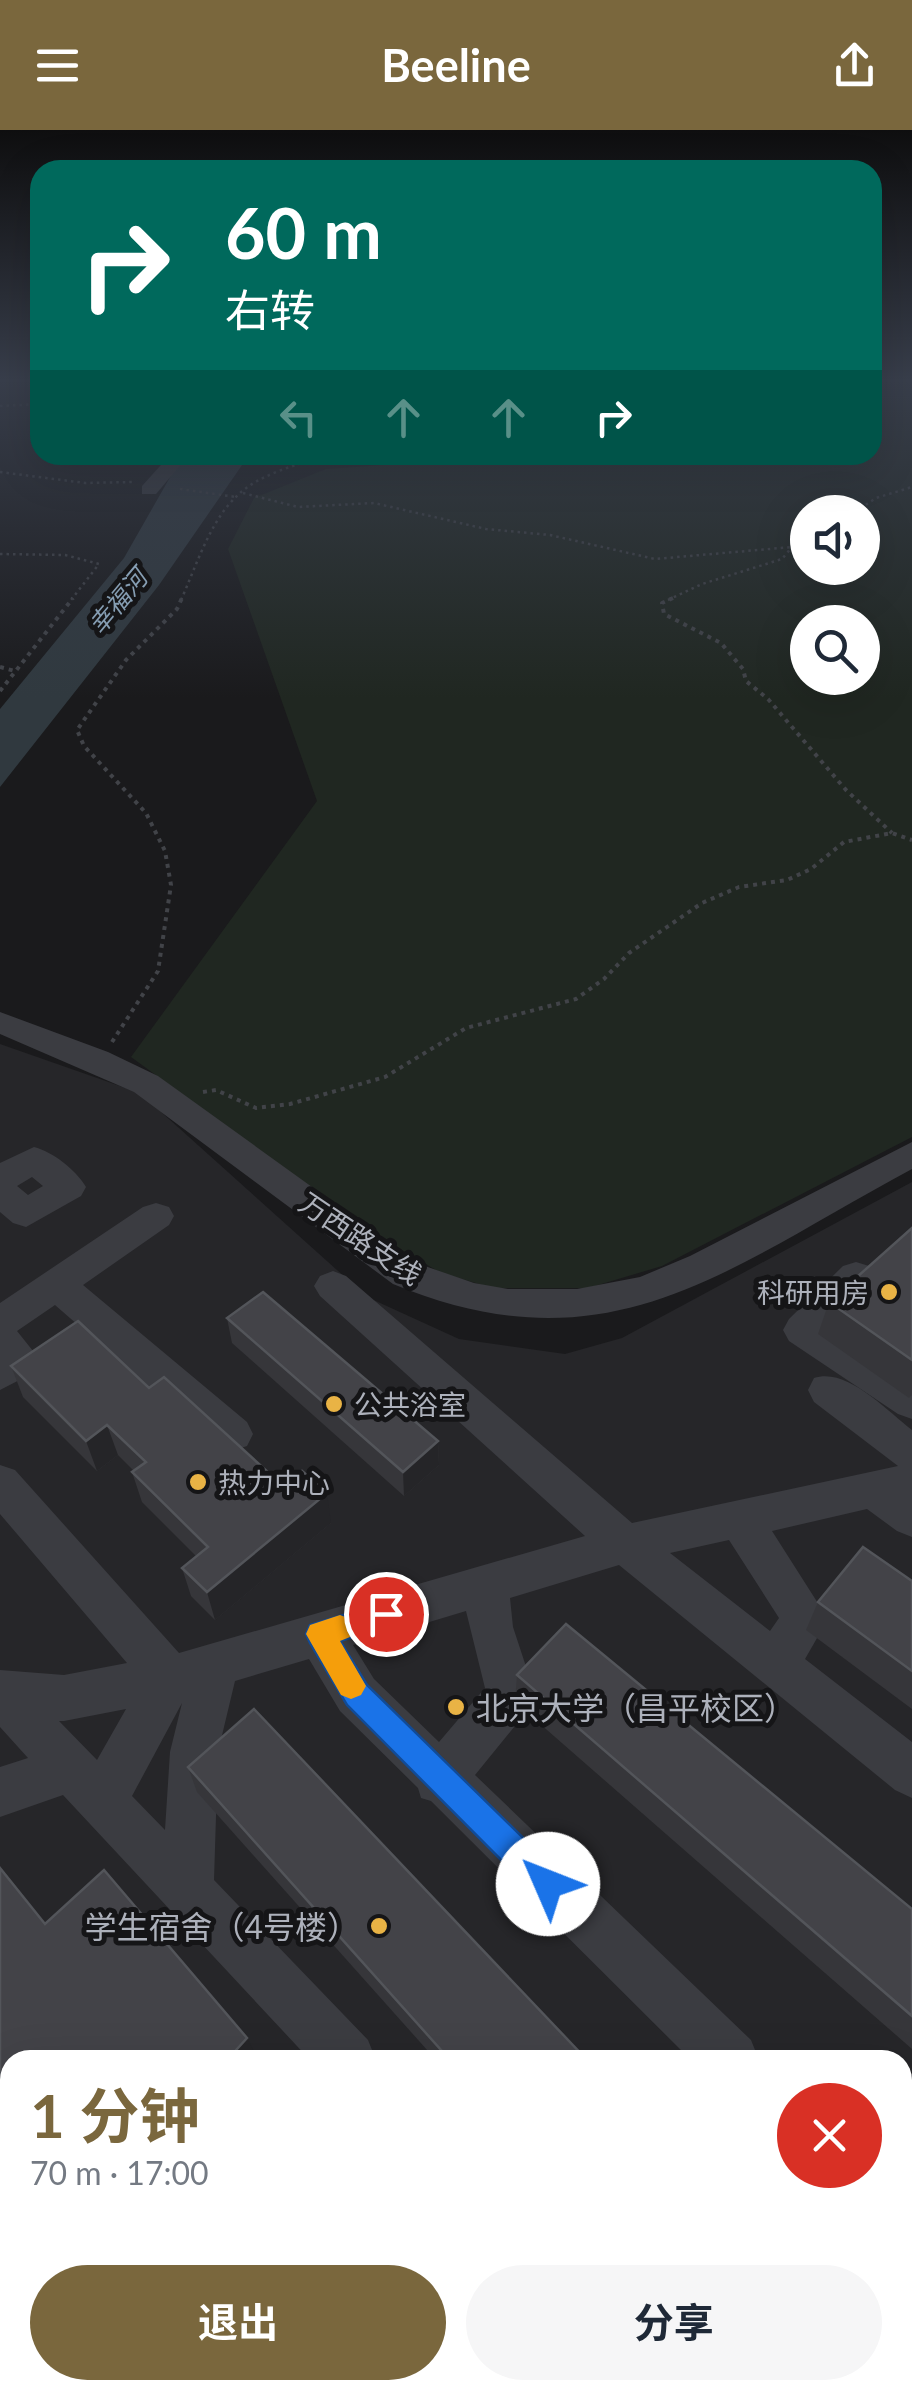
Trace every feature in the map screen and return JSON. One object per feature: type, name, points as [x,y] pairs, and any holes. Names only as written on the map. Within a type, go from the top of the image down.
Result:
[{"type":"street","name":"万西路支线","points":[[0,1022],[100,1061],[166,1098],[406,1274],[450,1295],[505,1306],[562,1305],[620,1296],[681,1277],[912,1154]]},
{"type":"street","points":[[0,1180],[34,1159],[68,1187],[9,1212]]},
{"type":"street","points":[[0,1323],[156,1216]]},
{"type":"street","points":[[856,1276],[802,1330],[912,1402]]},
{"type":"street","points":[[56,1284],[232,1434]]},
{"type":"street","points":[[333,1286],[625,1544],[912,1773]]},
{"type":"street","points":[[0,1338],[21,1361],[0,1374]]},
{"type":"street","points":[[828,1390],[912,1454]]},
{"type":"street","points":[[0,1483],[192,1671],[194,1752],[186,1891]]},
{"type":"street","points":[[0,1695],[64,1698],[192,1671],[625,1544],[892,1485],[912,1518]]},
{"type":"street","points":[[740,1519],[804,1619],[775,1664]]},
{"type":"street","points":[[439,1780],[511,1694],[490,1628],[486,1585]]},
{"type":"street","points":[[320,1634],[357,1695],[439,1780],[720,2050]]},
{"type":"street","points":[[0,1792],[86,1784],[192,1671]]},
{"type":"street","points":[[0,1695],[338,2050]]},
{"type":"path","points":[[152,486],[237,495],[249,492],[298,506],[374,503],[486,529],[550,535],[654,558],[790,546]]},
{"type":"path","points":[[100,1061],[158,971],[171,885],[166,851],[146,813],[84,746],[77,730],[126,660],[177,609],[215,527],[237,495],[254,486]]},
{"type":"path","points":[[880,497],[912,487]]},
{"type":"path","points":[[790,549],[782,559],[702,584],[662,603],[664,614],[721,643],[743,669],[746,682],[768,699],[846,790],[892,833],[912,840]]},
{"type":"path","points":[[0,554],[65,555],[99,564],[0,691]]},
{"type":"path","points":[[0,668],[15,671]]},
{"type":"path","points":[[166,1098],[216,1090],[256,1108],[290,1104],[385,1077],[466,1028],[576,999],[629,953],[702,904],[739,888],[799,874],[844,842],[892,833]]},
{"type":"shaded area","points":[[284,486],[912,486],[912,1137],[662,1266],[588,1288],[493,1288],[441,1273],[370,1231],[131,1057],[317,801],[228,549],[254,498]]},
{"type":"shaded area","name":"北京大学（昌平校区）","points":[[0,1044],[140,1093],[367,1297],[459,1339],[565,1354],[622,1338],[912,1182],[912,2050],[0,2050]]},
{"type":"water","name":"幸福河","points":[[165,486],[228,486],[159,585],[0,787],[0,709],[124,558]]},
{"type":"building","points":[[912,1228],[912,1360],[829,1302]]},
{"type":"building","points":[[263,1292],[438,1441],[403,1472],[227,1318]]},
{"type":"building","name":"热力中心","points":[[78,1321],[149,1388],[164,1377],[283,1486],[302,1471],[327,1493],[207,1592],[182,1568],[208,1547],[132,1472],[146,1462],[107,1425],[86,1441],[11,1366]]},
{"type":"building","points":[[863,1547],[912,1581],[912,1671],[818,1602]]},
{"type":"building","points":[[566,1624],[912,1909],[912,2016],[517,1675]]},
{"type":"building","name":"学生宿舍（4号楼）","points":[[254,1709],[578,2050],[441,2050],[188,1767]]},
{"type":"building","points":[[0,1868],[45,1924],[104,1870],[247,2038],[236,2050],[0,2050]]},
{"type":"slow traffic","points":[[340,1628],[320,1634],[351,1686]]},
{"type":"place","name":"科研用房","points":[[889,1292]]},
{"type":"place","name":"公共浴室","points":[[334,1404]]},
{"type":"place","name":"热力中心","points":[[198,1482]]},
{"type":"place","name":"北京大学（昌平校区）","points":[[456,1707]]},
{"type":"place","name":"学生宿舍（4号楼）","points":[[379,1926]]},
{"type":"route","points":[[386,1614],[320,1634],[357,1695],[548,1884]]}]
